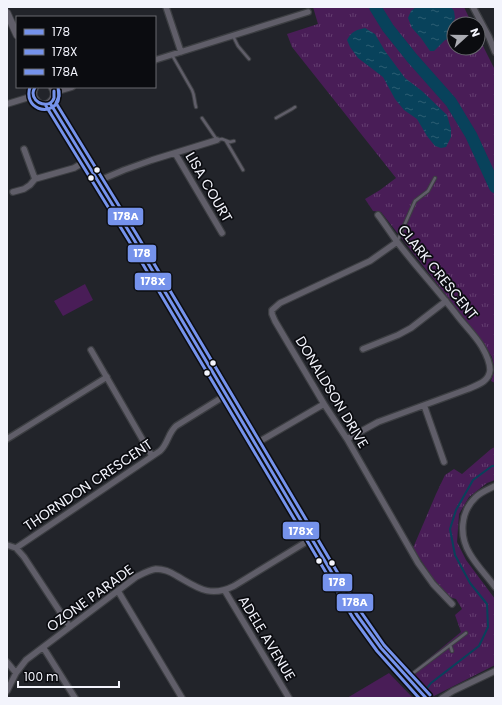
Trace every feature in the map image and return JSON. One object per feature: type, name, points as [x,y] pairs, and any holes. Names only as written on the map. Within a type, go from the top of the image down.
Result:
[{"type":"street","points":[[166,7],[181,52]]},
{"type":"street","points":[[473,7],[492,37],[495,52]]},
{"type":"street","points":[[156,60],[308,12]]},
{"type":"street","points":[[7,13],[16,33]]},
{"type":"street","points":[[34,88],[33,96],[36,102],[43,105],[50,103],[54,97],[53,90],[66,88]]},
{"type":"street","points":[[7,104],[33,96]]},
{"type":"street","points":[[50,103],[367,632],[424,696]]},
{"type":"street","points":[[98,181],[134,166],[217,140]]},
{"type":"street","points":[[24,149],[36,179]]},
{"type":"street","name":"LISA COURT","points":[[175,153],[222,233]]},
{"type":"street","points":[[13,192],[24,189],[36,179],[74,168],[86,162]]},
{"type":"street","name":"CLARK CRESCENT","points":[[347,440],[378,422],[478,385],[488,377],[490,371],[488,360],[481,346],[397,242],[378,215]]},
{"type":"street","name":"DONALDSON DRIVE","points":[[397,242],[370,261],[285,301],[275,307],[272,310],[272,314],[418,563],[433,584],[452,604]]},
{"type":"street","points":[[364,350],[412,328],[446,301]]},
{"type":"street","points":[[91,350],[152,456]]},
{"type":"street","points":[[7,439],[107,377]]},
{"type":"street","name":"THORNDON CRESCENT","points":[[16,548],[152,456],[164,447],[172,429],[226,395]]},
{"type":"street","points":[[255,444],[324,404]]},
{"type":"street","points":[[424,405],[444,462]]},
{"type":"street","points":[[495,486],[477,496],[472,501],[464,516],[463,526],[463,536],[468,550],[475,562],[495,587]]},
{"type":"street","name":"OZONE PARADE","points":[[7,691],[16,673],[26,660],[136,577],[158,569],[173,574],[195,587],[215,592],[225,590],[311,539]]},
{"type":"street","points":[[7,545],[16,548],[24,557],[70,627]]},
{"type":"street","points":[[489,579],[495,575]]},
{"type":"street","name":"ADELE AVENUE","points":[[225,590],[289,698]]},
{"type":"street","points":[[118,591],[182,698]]},
{"type":"street","points":[[43,648],[74,698]]},
{"type":"street","points":[[7,662],[16,673]]},
{"type":"street","points":[[442,698],[452,691],[495,671]]},
{"type":"lane","points":[[232,36],[249,59]]},
{"type":"lane","points":[[171,55],[195,95],[194,103],[196,107]]},
{"type":"lane","points":[[276,118],[295,107]]},
{"type":"lane","points":[[202,118],[217,140],[220,139],[230,142],[234,140]]},
{"type":"lane","points":[[226,141],[243,170]]},
{"type":"lane","points":[[397,242],[415,201],[428,191],[435,178]]},
{"type":"lane","points":[[407,678],[466,633]]},
{"type":"lane","points":[[450,645],[452,651]]},
{"type":"green space","points":[[313,7],[464,7],[468,16],[446,16],[446,56],[486,56],[486,52],[495,70],[495,370],[492,357],[482,341],[381,212],[373,211],[365,199],[396,178],[292,47],[287,34],[318,24]]},
{"type":"green space","points":[[85,284],[93,300],[63,316],[54,301]]},
{"type":"green space","points":[[495,370],[495,383],[491,381]]},
{"type":"green space","points":[[495,447],[495,480],[487,483],[469,497],[459,514],[457,542],[466,560],[495,599],[495,665],[434,696],[410,674],[461,632],[455,615],[462,609],[456,599],[449,597],[432,577],[413,548],[445,475],[454,469],[462,474]]},
{"type":"green space","points":[[389,673],[413,698],[347,698]]},
{"type":"water","points":[[416,7],[451,7],[454,11],[455,16],[446,16],[446,40],[434,51],[430,51],[412,28],[408,18],[411,11]]},
{"type":"water","points":[[365,28],[375,34],[385,51],[405,78],[422,91],[447,115],[451,129],[451,137],[446,147],[441,148],[435,146],[417,119],[404,110],[395,99],[383,77],[358,58],[350,47],[347,40],[357,30]]},
{"type":"waterway","points":[[375,7],[388,28],[451,102],[471,135],[495,187]]},
{"type":"waterway","points":[[424,692],[431,683],[479,646],[488,627],[487,604],[470,583],[455,555],[450,529],[456,510],[473,480],[492,466],[495,466]]},
{"type":"transit line","name":"178X","points":[[30,88],[30,101],[38,108],[44,109],[49,109],[54,106],[58,101],[59,91]]},
{"type":"transit line","name":"178","points":[[35,88],[33,92],[34,97],[42,104],[52,101],[54,98],[54,91]]},
{"type":"transit line","name":"178A","points":[[58,88],[59,96],[56,103],[137,235],[361,612],[384,645],[430,695]]},
{"type":"transit line","name":"178","points":[[50,103],[133,238],[357,615],[381,648],[426,698]]},
{"type":"transit line","name":"178X","points":[[46,106],[129,241],[353,618],[377,651],[419,698]]}]
